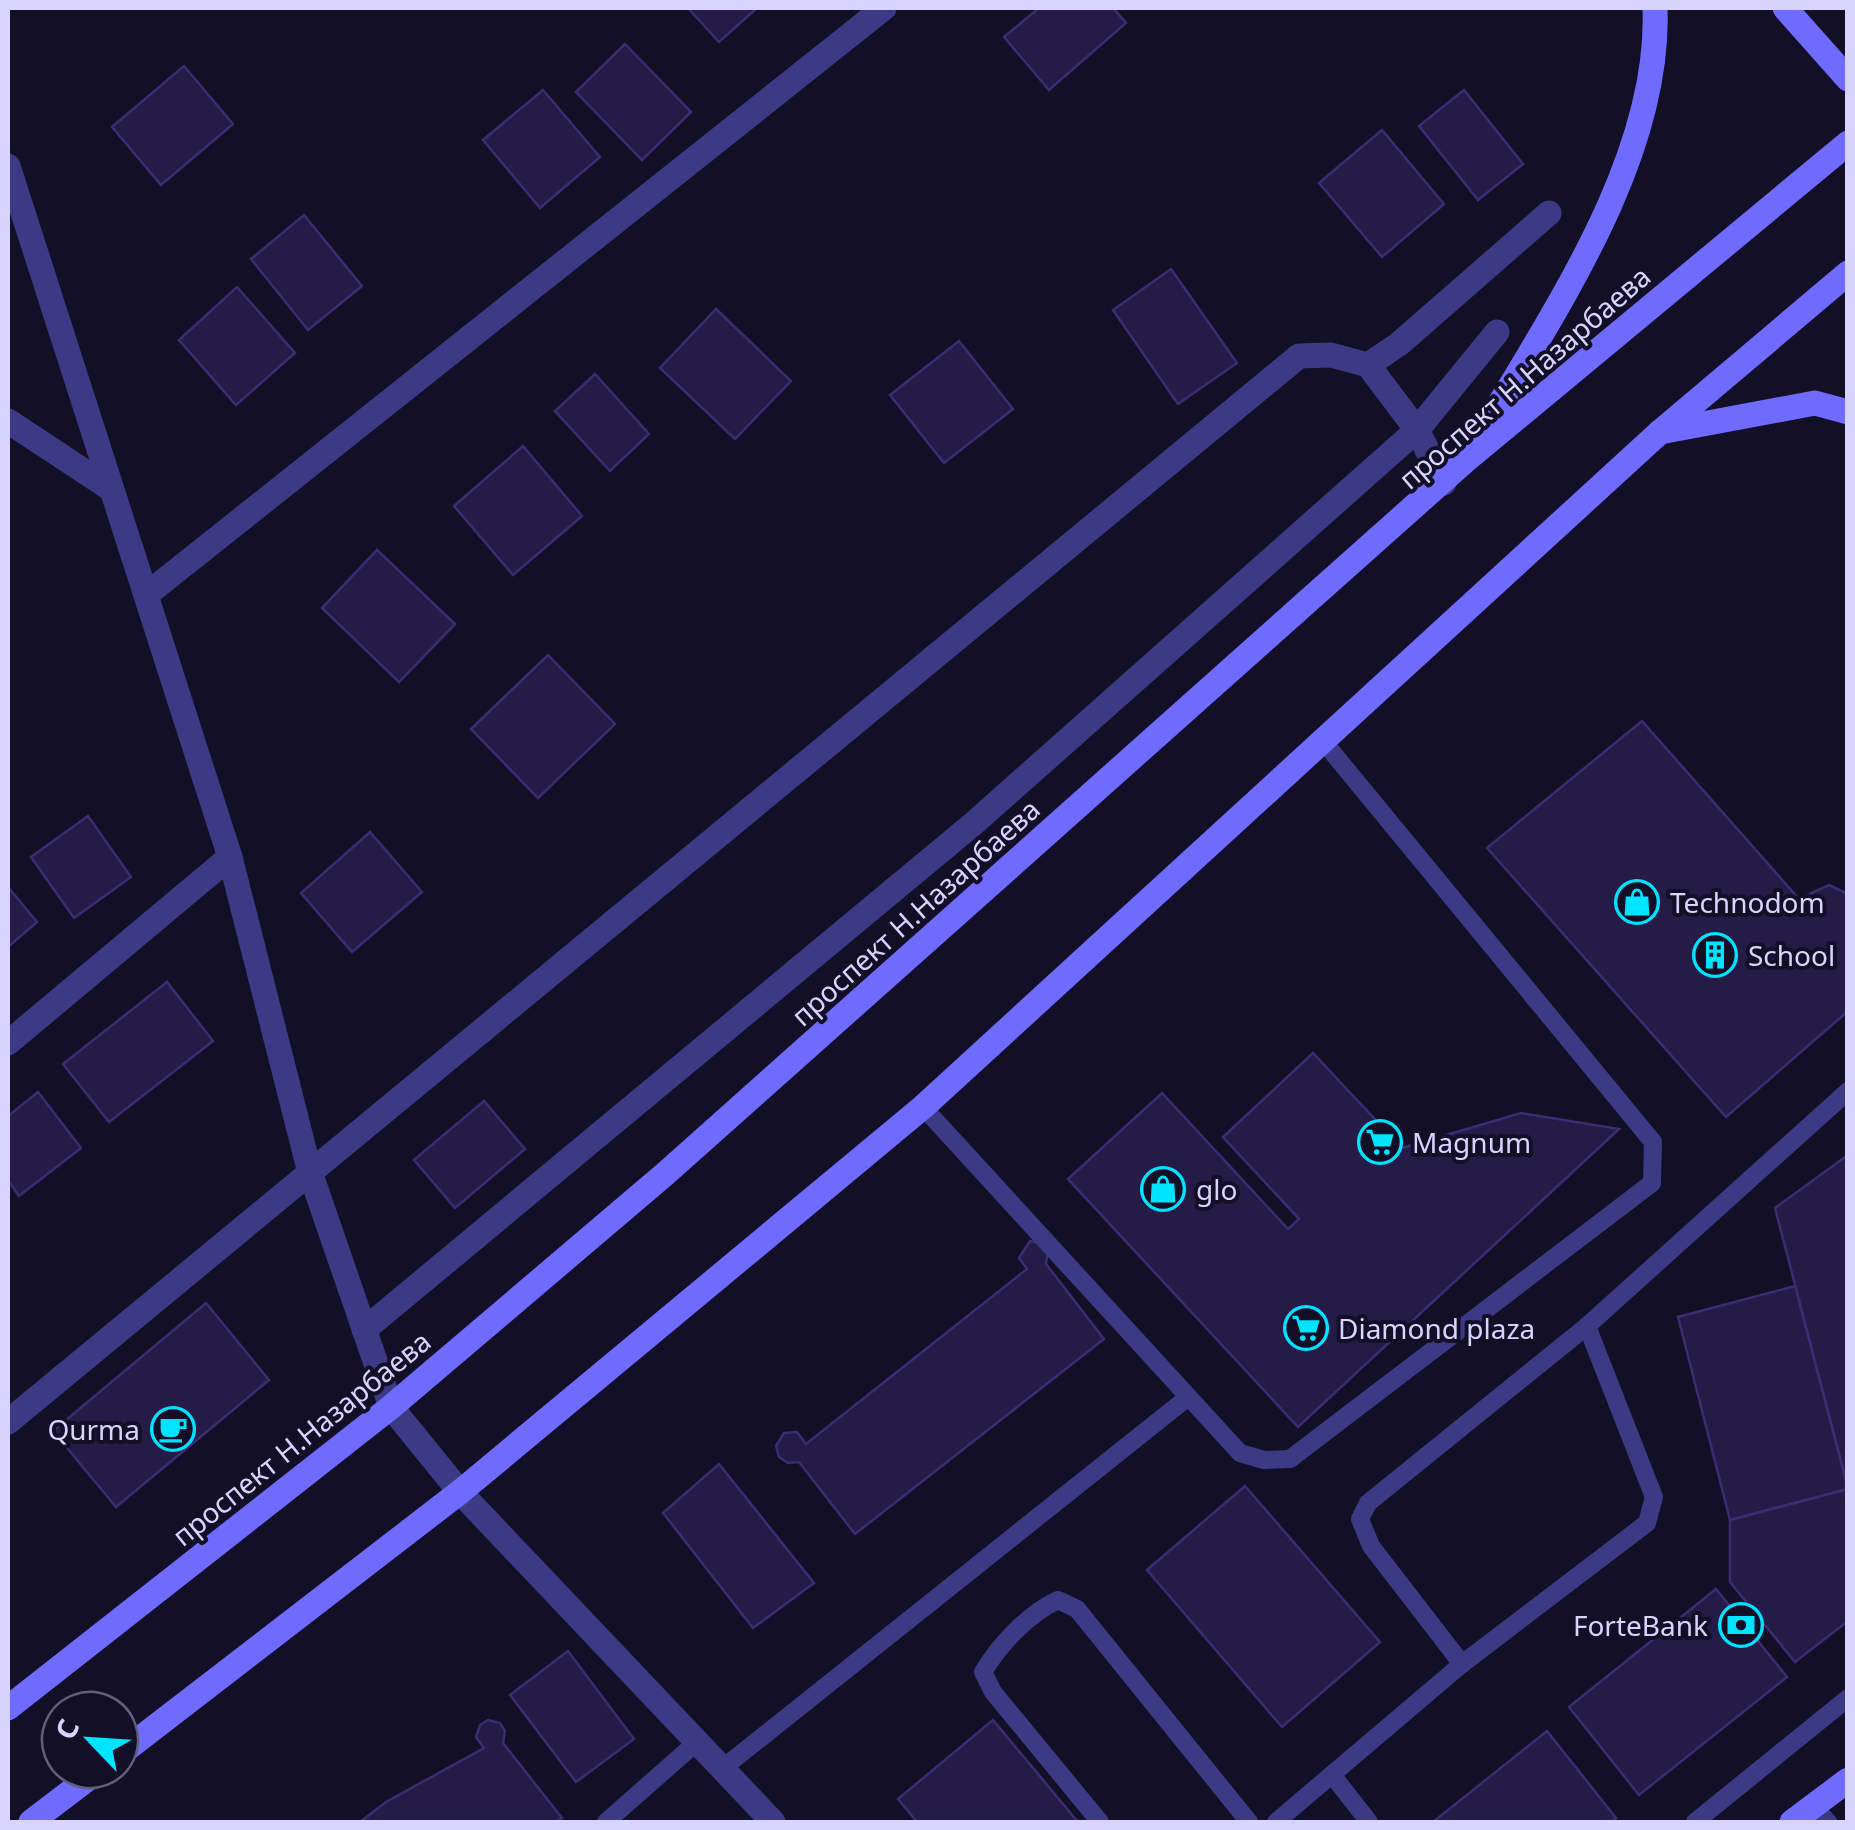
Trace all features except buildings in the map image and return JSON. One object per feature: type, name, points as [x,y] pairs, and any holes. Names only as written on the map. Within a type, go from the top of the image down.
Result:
[{"type":"main road","points":[[1465,461],[1558,304],[1624,172],[1657,52],[1655,8]]},
{"type":"main road","points":[[1785,8],[1848,79]]},
{"type":"main road","name":"проспект Н.Назарбаева","points":[[8,1708],[391,1407],[665,1174],[1465,461],[1848,144]]},
{"type":"main road","points":[[140,1739],[460,1492],[923,1107],[1660,432],[1848,273]]},
{"type":"main road","points":[[1660,432],[1815,404],[1848,412]]},
{"type":"main road","points":[[1792,1822],[1820,1814],[1848,1780]]},
{"type":"main road","points":[[37,1821],[75,1790]]},
{"type":"street","points":[[146,595],[884,8]]},
{"type":"street","points":[[8,166],[230,857],[308,1169],[391,1407],[460,1492],[773,1822]]},
{"type":"street","points":[[1368,365],[1399,344],[1549,212]]},
{"type":"street","points":[[364,1330],[973,824],[1417,430],[1496,332]]},
{"type":"street","points":[[8,1422],[308,1169],[1299,356],[1331,356],[1368,365],[1417,430],[1444,483]]},
{"type":"street","points":[[8,420],[111,490]]},
{"type":"street","points":[[8,1043],[230,857]]},
{"type":"lane","points":[[923,1107],[1240,1453],[1264,1460],[1290,1459],[1652,1183],[1653,1142],[1323,741]]},
{"type":"lane","points":[[1462,1664],[1371,1546],[1360,1519],[1368,1503],[1587,1326],[1848,1092]]},
{"type":"lane","points":[[1276,1822],[1462,1664],[1648,1523],[1654,1497],[1587,1326]]},
{"type":"lane","points":[[724,1768],[1187,1398]]},
{"type":"lane","points":[[1100,1822],[992,1692],[983,1672],[994,1654],[1040,1608],[1058,1600],[1077,1609],[1249,1822]]},
{"type":"lane","points":[[1695,1822],[1848,1698]]},
{"type":"lane","points":[[606,1822],[698,1740]]},
{"type":"lane","points":[[1333,1776],[1369,1822]]},
{"type":"place","name":"Technodom","points":[[1637,902]]},
{"type":"place","name":"School","points":[[1715,955]]},
{"type":"place","name":"Magnum","points":[[1380,1142]]},
{"type":"place","name":"glo","points":[[1163,1189]]},
{"type":"place","name":"Diamond plaza","points":[[1306,1328]]},
{"type":"place","name":"Qurma","points":[[173,1429]]},
{"type":"place","name":"ForteBank","points":[[1741,1625]]}]
